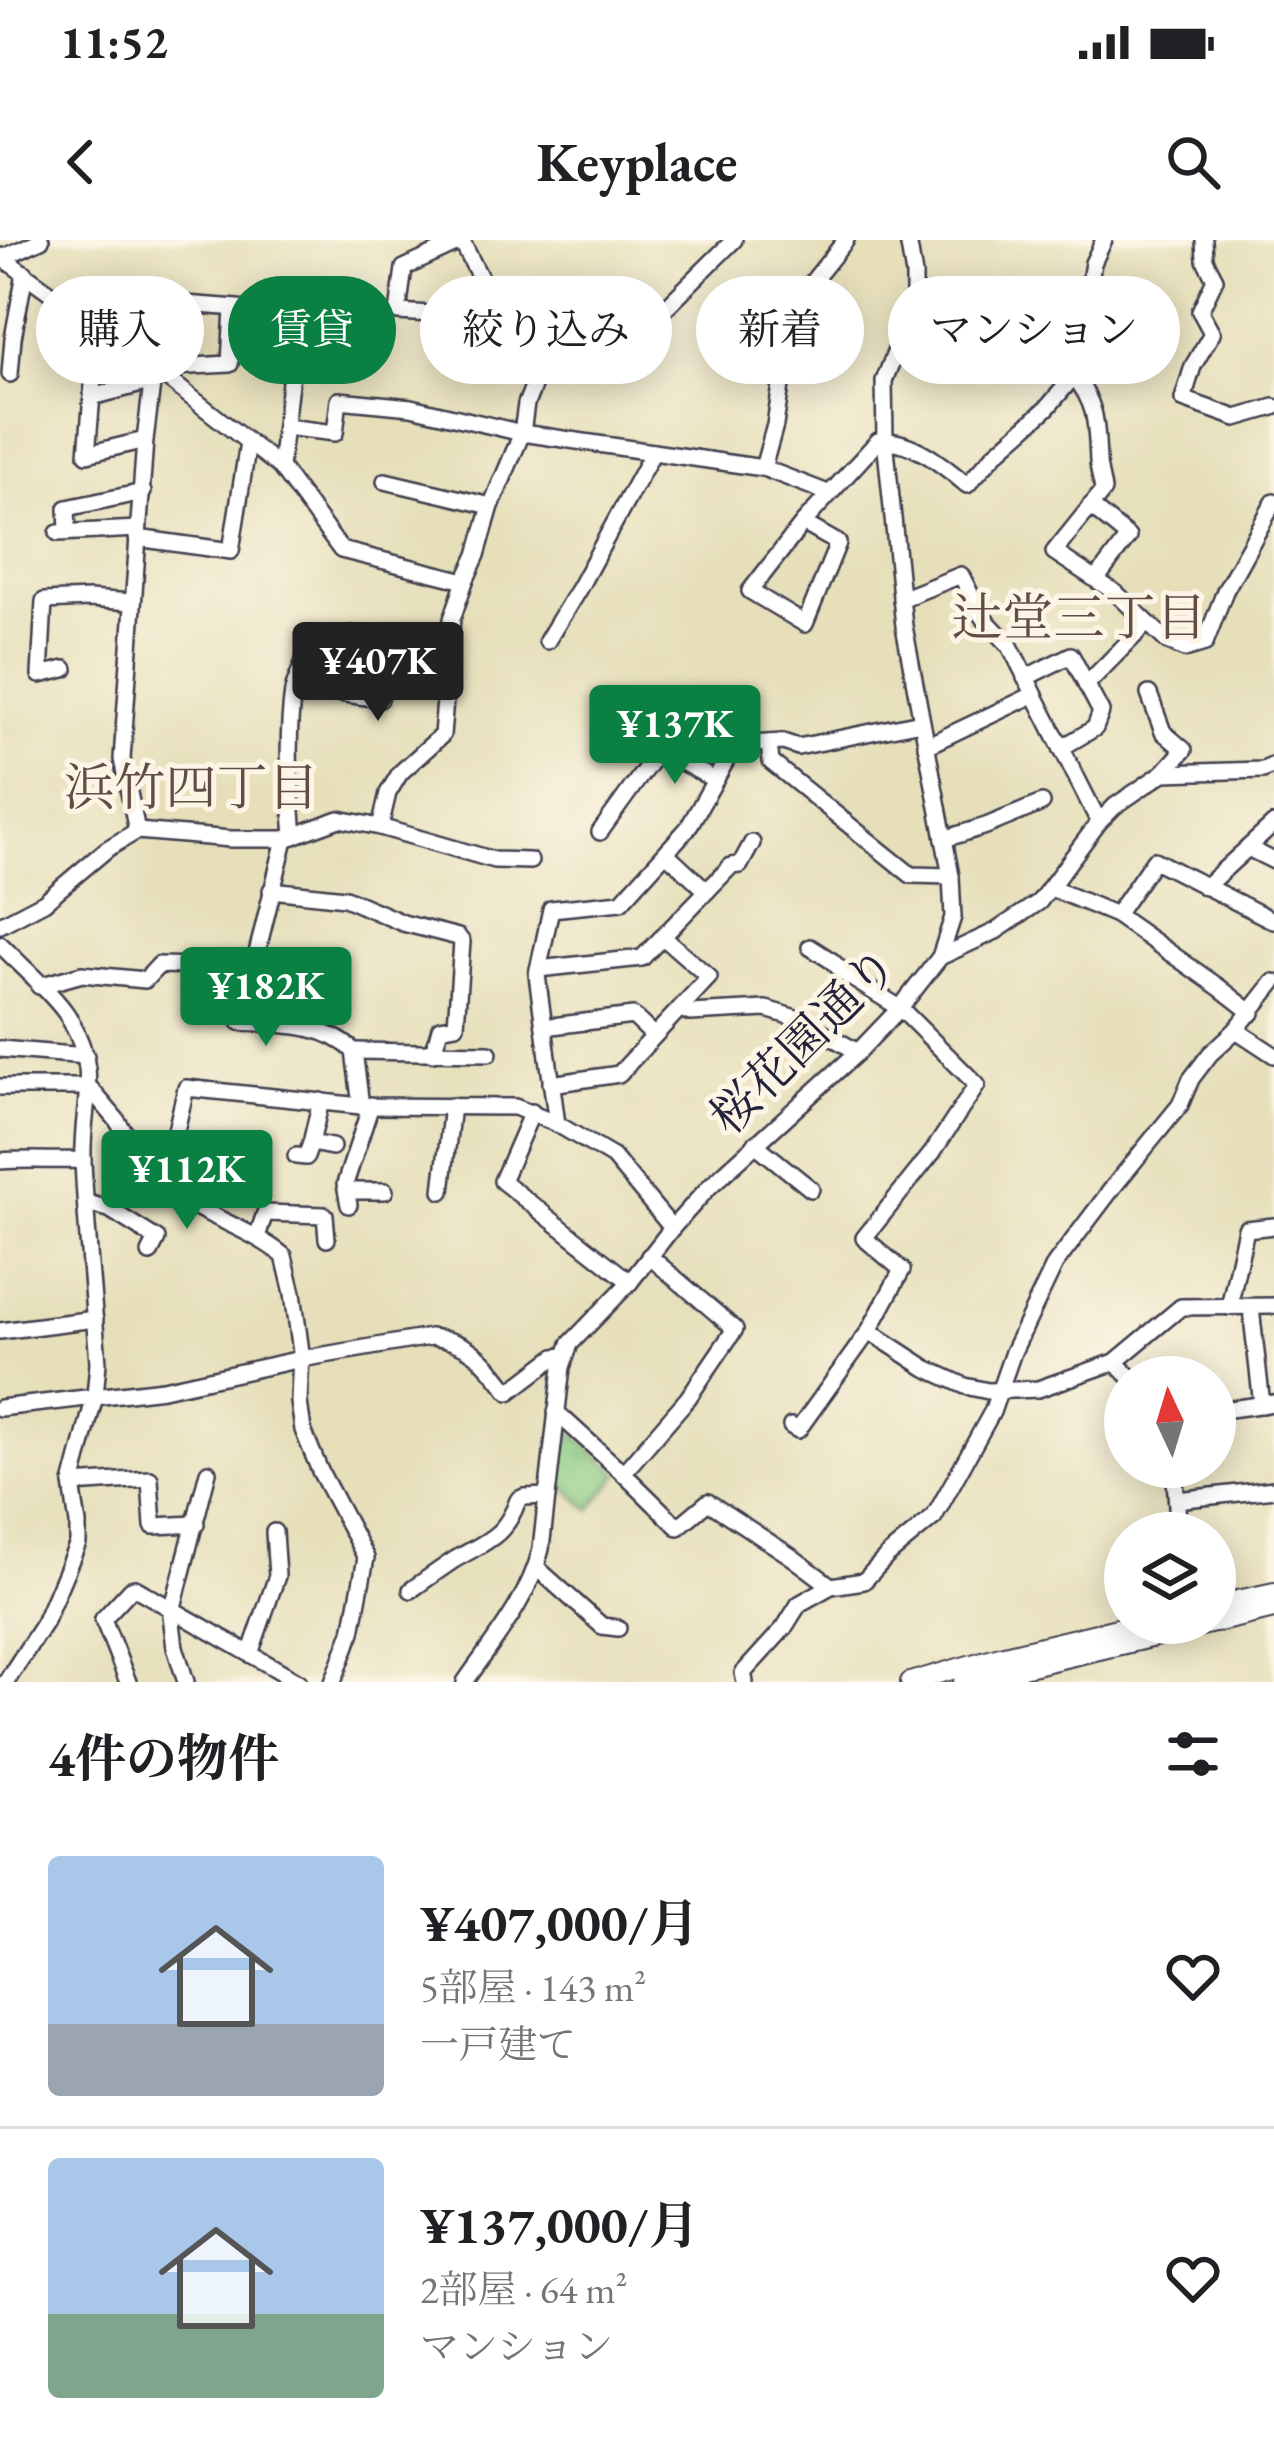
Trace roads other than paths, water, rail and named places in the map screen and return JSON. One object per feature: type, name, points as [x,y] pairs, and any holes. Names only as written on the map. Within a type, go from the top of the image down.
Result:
[{"type":"main road","points":[[1236,1600],[1274,1592]]},
{"type":"main road","points":[[1236,1618],[1274,1609]]},
{"type":"main road","points":[[910,1682],[1104,1631]]},
{"type":"main road","points":[[964,1682],[1125,1644]]},
{"type":"street","points":[[1,257],[41,240]]},
{"type":"street","points":[[672,296],[713,248],[734,240]]},
{"type":"street","points":[[763,468],[775,425],[793,306],[846,240]]},
{"type":"street","name":"桜花園通り","points":[[465,1682],[530,1586],[537,1568],[567,1348],[725,1170],[858,1052],[900,1008],[940,957],[953,917],[951,876],[901,598],[886,440],[884,381],[914,304],[908,240]]},
{"type":"street","points":[[1091,276],[1104,240]]},
{"type":"street","points":[[1204,240],[1205,260],[1215,279],[1200,311],[1212,333],[1193,366],[1183,399],[1236,418],[1274,407]]},
{"type":"street","points":[[420,313],[398,312],[404,268],[461,241],[477,276]]},
{"type":"street","points":[[1,257],[36,282]]},
{"type":"street","points":[[10,374],[25,273]]},
{"type":"street","points":[[184,304],[236,308],[230,364],[180,366],[184,304]]},
{"type":"street","points":[[118,384],[92,391],[87,454],[145,440]]},
{"type":"street","points":[[136,830],[122,759],[153,384]]},
{"type":"street","points":[[168,384],[280,467],[341,550],[464,581]]},
{"type":"street","points":[[280,467],[290,384]]},
{"type":"street","points":[[380,827],[388,793],[400,773],[442,735],[452,619],[522,433],[534,384]]},
{"type":"street","points":[[803,523],[838,543],[805,624],[750,591],[803,523],[828,493],[878,441],[916,449],[968,485],[1067,384]]},
{"type":"street","points":[[1079,384],[1094,407],[1103,490],[1054,552],[1116,593],[1168,642],[1185,649],[1205,643],[1225,591],[1274,502]]},
{"type":"street","points":[[285,427],[335,433],[339,400],[411,407],[522,433],[763,468],[828,493]]},
{"type":"street","points":[[142,492],[67,508],[63,532],[138,534],[231,551],[248,443]]},
{"type":"street","points":[[547,641],[653,452]]},
{"type":"street","points":[[390,486],[491,506]]},
{"type":"street","points":[[1090,506],[1128,537],[1096,580]]},
{"type":"street","points":[[901,598],[961,575],[981,615],[1010,646],[1099,822]]},
{"type":"street","points":[[65,669],[40,675],[44,601],[132,602]]},
{"type":"street","points":[[1086,685],[1148,623]]},
{"type":"street","points":[[351,634],[399,641],[394,675]]},
{"type":"street","points":[[1025,678],[1071,655],[1101,712],[1095,728],[1061,748]]},
{"type":"street","points":[[305,657],[294,684],[289,724],[289,838],[271,890],[241,1022],[311,1027],[354,1051],[489,1053]]},
{"type":"street","points":[[339,693],[380,699],[384,674],[446,683]]},
{"type":"street","points":[[940,957],[996,932],[1039,902],[1099,822],[1184,750],[1163,732],[1149,694]]},
{"type":"street","points":[[926,746],[1034,695]]},
{"type":"street","points":[[628,707],[659,750],[715,781]]},
{"type":"street","points":[[557,1124],[538,969],[551,909],[621,902],[688,828],[735,745],[783,742],[797,746],[921,722]]},
{"type":"street","points":[[769,743],[771,762],[911,875],[951,876]]},
{"type":"street","points":[[600,832],[659,750]]},
{"type":"street","points":[[1163,772],[1274,766]]},
{"type":"street","points":[[944,839],[1042,802]]},
{"type":"street","points":[[0,925],[44,902],[136,830],[231,839],[289,838],[339,819],[494,860],[530,861]]},
{"type":"street","points":[[1205,887],[1274,824]]},
{"type":"street","points":[[538,969],[642,958],[731,866],[740,865],[752,843]]},
{"type":"street","points":[[1248,848],[1274,861]]},
{"type":"street","points":[[666,853],[707,891]]},
{"type":"street","points":[[1116,915],[1154,860],[1274,921]]},
{"type":"street","points":[[1051,888],[1116,915],[1252,1013]]},
{"type":"street","points":[[271,890],[345,898],[403,923],[458,937],[462,942],[456,1025],[440,1028],[433,1053]]},
{"type":"street","points":[[551,1084],[619,1074],[710,977],[663,937]]},
{"type":"street","points":[[0,944],[68,1014],[86,1056],[89,1087],[83,1160],[98,1363],[72,1484],[78,1543],[44,1623],[10,1680]]},
{"type":"street","points":[[791,1426],[798,1430],[869,1331],[902,1270],[864,1238],[932,1153],[977,1085],[900,1008],[810,947]]},
{"type":"street","points":[[39,986],[82,974],[146,980],[159,965],[200,966],[249,982]]},
{"type":"street","points":[[745,1682],[743,1673],[799,1604],[831,1586],[864,1580],[934,1517],[974,1448],[1055,1264],[1180,1105],[1191,1079],[1210,1054],[1252,1013],[1274,982]]},
{"type":"street","points":[[681,1009],[690,1013],[766,1009],[799,1018],[858,1052]]},
{"type":"street","points":[[544,1027],[633,1016],[654,1036]]},
{"type":"street","points":[[1236,1030],[1274,1055]]},
{"type":"street","points":[[0,1049],[86,1056]]},
{"type":"street","points":[[354,1051],[366,1106],[345,1184],[348,1198],[385,1191]]},
{"type":"street","points":[[0,1087],[89,1087],[163,1186],[284,1256],[301,1359],[303,1430],[366,1558],[352,1632],[333,1682]]},
{"type":"street","points":[[163,1186],[186,1088],[366,1106],[498,1106],[532,1112],[613,1157],[672,1228]]},
{"type":"street","points":[[296,1156],[306,1157],[321,1101]]},
{"type":"street","points":[[442,1191],[452,1106]]},
{"type":"street","points":[[532,1112],[502,1181],[630,1282]]},
{"type":"street","points":[[311,1143],[332,1148]]},
{"type":"street","points":[[755,1144],[812,1189]]},
{"type":"street","points":[[0,1161],[83,1160]]},
{"type":"street","points":[[87,1203],[110,1209],[157,1239],[150,1253]]},
{"type":"street","points":[[257,1237],[265,1213],[325,1215],[327,1239]]},
{"type":"street","points":[[1229,1307],[1246,1229],[1274,1226]]},
{"type":"street","points":[[623,1473],[688,1398],[735,1329],[649,1256]]},
{"type":"street","points":[[1122,1356],[1181,1307],[1274,1306]]},
{"type":"street","points":[[1236,1408],[1268,1404],[1251,1308]]},
{"type":"street","points":[[0,1331],[95,1319]]},
{"type":"street","points":[[869,1331],[926,1368],[965,1386],[1037,1389],[1104,1366]]},
{"type":"street","points":[[0,1408],[163,1389],[408,1340],[446,1339],[467,1347],[508,1392],[555,1357],[565,1356]]},
{"type":"street","points":[[556,1412],[678,1527],[708,1502],[831,1586]]},
{"type":"street","points":[[186,1682],[175,1647],[172,1610],[208,1472]]},
{"type":"street","points":[[72,1484],[150,1479],[153,1526],[196,1524]]},
{"type":"street","points":[[1176,1488],[1178,1512]]},
{"type":"street","points":[[1177,1500],[1274,1490]]},
{"type":"street","points":[[411,1590],[492,1540],[513,1516],[518,1500],[547,1496]]},
{"type":"street","points":[[250,1654],[277,1576],[274,1532]]},
{"type":"street","points":[[537,1568],[602,1626],[618,1628]]},
{"type":"street","points":[[128,1682],[104,1618],[135,1588],[299,1682]]},
{"type":"district","name":"辻堂三丁目","points":[[1079,617]]},
{"type":"district","name":"浜竹四丁目","points":[[191,787]]}]
